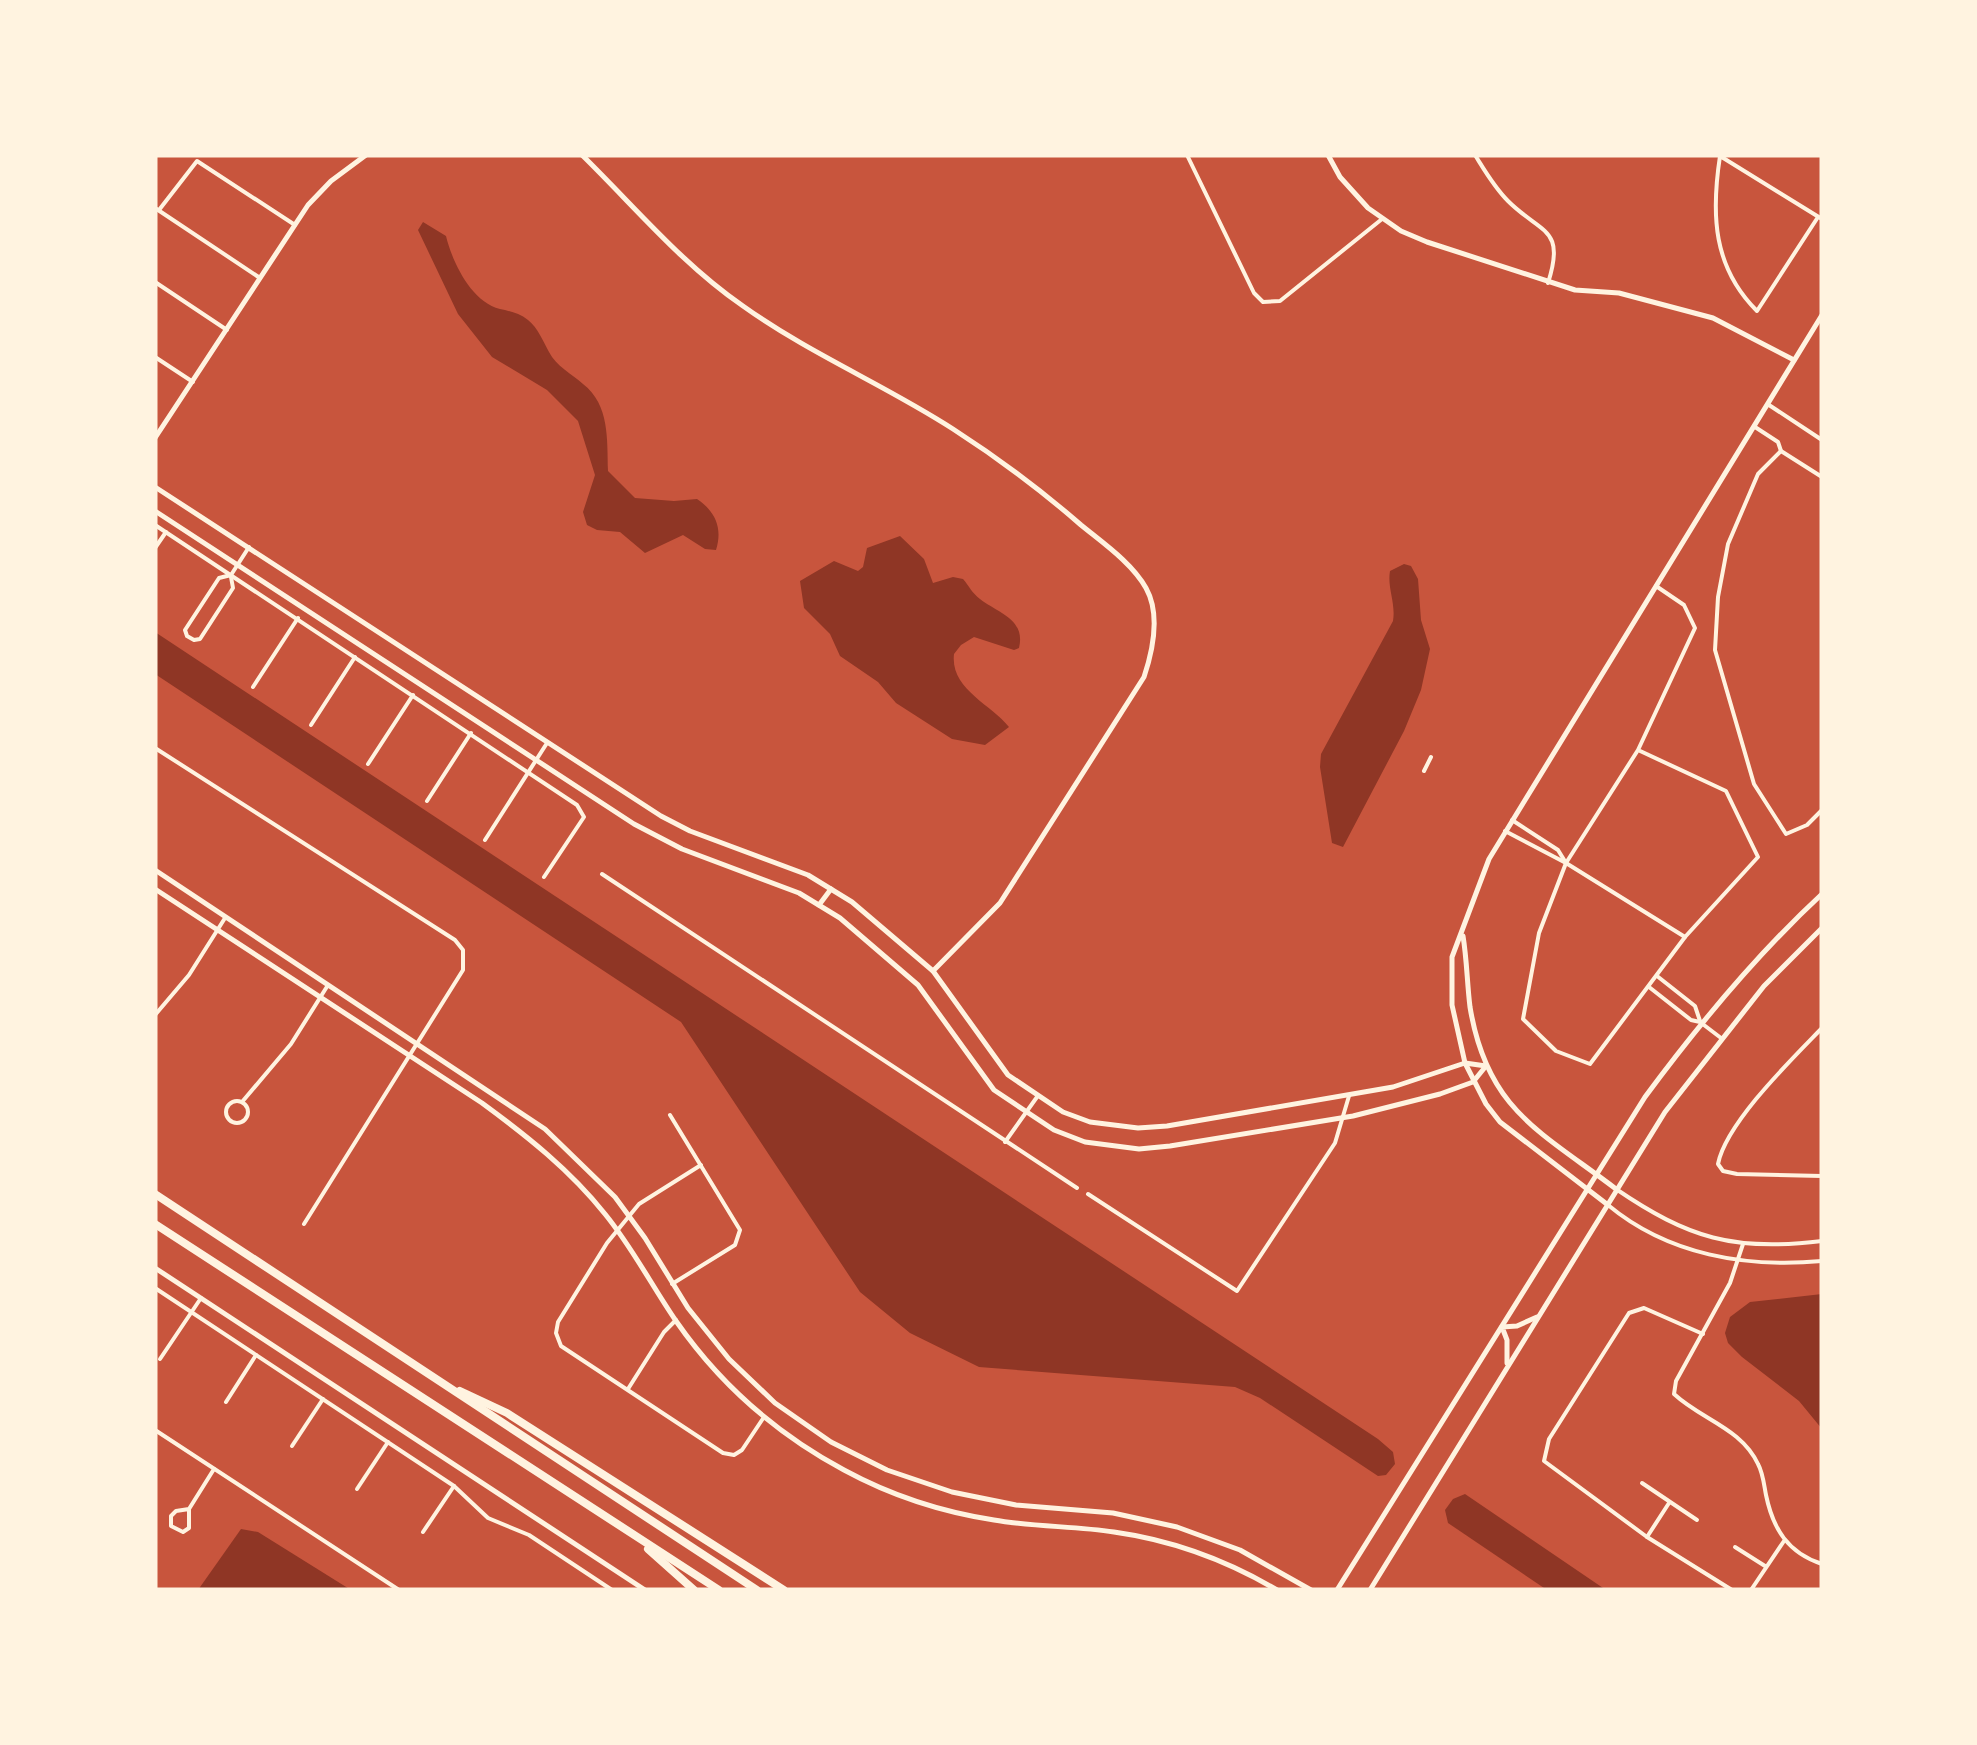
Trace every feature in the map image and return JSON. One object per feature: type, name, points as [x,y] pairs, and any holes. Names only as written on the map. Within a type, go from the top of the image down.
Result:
[{"type":"highway","points":[[155,1194],[758,1590]]},
{"type":"highway","points":[[155,1224],[718,1590]]},
{"type":"highway","points":[[434,1378],[508,1413],[784,1590]]},
{"type":"highway","points":[[634,1535],[694,1590]]},
{"type":"street","points":[[156,434],[295,224],[331,180],[366,155]]},
{"type":"street","points":[[582,155],[664,241],[739,304],[800,345],[951,428],[1001,462],[1105,544],[1148,592],[1154,622],[1153,649],[1144,677],[1000,903],[933,971]]},
{"type":"street","points":[[1187,155],[1254,293],[1264,302],[1280,301],[1383,219]]},
{"type":"street","points":[[1328,155],[1354,194],[1383,219],[1427,242],[1548,283],[1575,290],[1619,293],[1713,318],[1794,360]]},
{"type":"street","points":[[1475,155],[1510,203],[1553,238],[1556,247],[1548,283]]},
{"type":"street","points":[[1720,156],[1785,196],[1820,218],[1757,311],[1737,291],[1721,256],[1714,196],[1720,156]]},
{"type":"street","points":[[260,278],[157,209],[197,161],[295,224]]},
{"type":"street","points":[[155,282],[227,330]]},
{"type":"street","points":[[1822,315],[1505,830],[1476,886],[1463,934],[1452,957],[1450,981],[1452,1005],[1473,1082],[1500,1122],[1587,1190],[1664,1240],[1702,1254],[1784,1264],[1822,1261]]},
{"type":"street","points":[[155,357],[192,382]]},
{"type":"street","points":[[1769,405],[1822,440]]},
{"type":"street","points":[[1755,427],[1778,442],[1782,452],[1822,477]]},
{"type":"street","points":[[1782,452],[1758,474],[1728,544],[1718,596],[1715,650],[1754,784],[1786,834],[1806,825],[1822,810]]},
{"type":"street","points":[[155,487],[661,816],[808,875],[852,902],[933,971],[1008,1075],[1062,1112],[1090,1122],[1138,1128],[1349,1096],[1466,1064],[1486,1066]]},
{"type":"street","points":[[155,510],[651,834],[799,893],[840,918],[918,985],[994,1090],[1054,1130],[1085,1142],[1139,1148],[1398,1106],[1473,1082],[1486,1066]]},
{"type":"street","points":[[155,525],[577,805],[584,816],[544,878]]},
{"type":"street","points":[[155,548],[166,532]]},
{"type":"street","points":[[231,575],[219,578],[185,630],[187,636],[200,638],[233,588],[231,575],[249,548]]},
{"type":"street","points":[[1638,750],[1726,791],[1758,857],[1685,937],[1590,1064],[1556,1051],[1523,1019],[1539,933],[1566,863],[1638,750],[1695,628],[1684,605],[1656,586]]},
{"type":"street","points":[[253,687],[298,618]]},
{"type":"street","points":[[311,725],[356,657]]},
{"type":"street","points":[[368,764],[413,695]]},
{"type":"street","points":[[427,801],[471,734]]},
{"type":"street","points":[[486,840],[548,743]]},
{"type":"street","points":[[155,748],[455,940],[463,950],[463,970],[304,1224]]},
{"type":"street","points":[[1424,770],[1431,757]]},
{"type":"street","points":[[1512,820],[1558,850],[1566,863]]},
{"type":"street","points":[[1505,830],[1685,937]]},
{"type":"street","points":[[155,870],[545,1128],[594,1174],[629,1216],[707,1333],[752,1382],[831,1442],[886,1470],[952,1492],[1016,1505],[1113,1513],[1177,1527],[1240,1550],[1311,1590]]},
{"type":"street","points":[[602,874],[1078,1188]]},
{"type":"street","points":[[819,905],[831,889]]},
{"type":"street","points":[[155,890],[534,1142],[618,1230],[676,1320],[716,1372],[764,1417],[817,1454],[875,1485],[938,1508],[996,1521],[1148,1538],[1195,1552],[1277,1590]]},
{"type":"street","points":[[1337,1590],[1645,1097],[1700,1022],[1747,968],[1822,894]]},
{"type":"street","points":[[155,1016],[226,917]]},
{"type":"street","points":[[1370,1590],[1665,1112],[1764,986],[1822,928]]},
{"type":"street","points":[[1463,934],[1470,1003],[1486,1066],[1513,1110],[1616,1189],[1672,1225],[1743,1244],[1822,1242]]},
{"type":"street","points":[[1657,976],[1695,1006],[1700,1022]]},
{"type":"street","points":[[242,1102],[291,1044],[329,984]]},
{"type":"street","points":[[1648,987],[1721,1038]]},
{"type":"street","points":[[1822,1028],[1774,1078],[1728,1138],[1718,1164],[1723,1171],[1737,1174],[1822,1176]]},
{"type":"street","points":[[1005,1142],[1038,1096]]},
{"type":"street","points":[[1088,1194],[1237,1291],[1335,1143],[1349,1096]]},
{"type":"street","points":[[234,1100],[242,1102],[248,1108],[247,1117],[240,1123],[231,1122],[226,1106],[234,1100]]},
{"type":"street","points":[[670,1115],[740,1230],[735,1246],[672,1284]]},
{"type":"street","points":[[701,1165],[639,1204],[558,1322],[556,1333],[561,1346],[723,1453],[734,1455],[742,1450],[764,1417]]},
{"type":"street","points":[[1743,1244],[1730,1282],[1676,1381],[1674,1394],[1742,1439],[1760,1466],[1768,1507],[1784,1541],[1802,1557],[1822,1564]]},
{"type":"street","points":[[155,1268],[645,1590]]},
{"type":"street","points":[[155,1300],[158,1290],[454,1486],[488,1518],[526,1533],[612,1590]]},
{"type":"street","points":[[160,1359],[200,1298]]},
{"type":"street","points":[[1703,1334],[1644,1308],[1629,1313],[1549,1439],[1544,1462],[1647,1536],[1732,1590]]},
{"type":"street","points":[[1502,1327],[1537,1317]]},
{"type":"street","points":[[628,1390],[664,1332],[676,1320]]},
{"type":"street","points":[[1502,1327],[1507,1340],[1507,1366]]},
{"type":"street","points":[[226,1402],[256,1355]]},
{"type":"street","points":[[292,1446],[322,1398]]},
{"type":"street","points":[[155,1430],[399,1590]]},
{"type":"street","points":[[357,1489],[388,1442]]},
{"type":"street","points":[[817,1454],[831,1442]]},
{"type":"street","points":[[189,1509],[171,1516],[176,1531],[189,1528],[189,1509],[214,1469]]},
{"type":"street","points":[[1642,1482],[1697,1520]]},
{"type":"street","points":[[423,1532],[454,1486]]},
{"type":"street","points":[[1647,1536],[1670,1502]]},
{"type":"street","points":[[1751,1590],[1784,1541]]},
{"type":"street","points":[[1736,1547],[1767,1567]]},
{"type":"shaded area","points":[[423,222],[446,236],[458,268],[480,298],[528,320],[556,362],[592,392],[603,413],[608,471],[635,498],[697,499],[716,521],[716,550],[705,549],[683,535],[645,553],[620,532],[587,525],[583,512],[595,475],[578,421],[547,390],[492,357],[458,314],[418,230]]},
{"type":"shaded area","points":[[900,536],[924,559],[933,583],[953,577],[963,579],[977,597],[1009,618],[1018,630],[1019,648],[1014,650],[974,637],[954,654],[958,677],[1009,727],[985,745],[952,739],[896,703],[878,682],[840,656],[830,634],[804,608],[800,581],[834,561],[858,571],[863,567],[867,548]]},
{"type":"shaded area","points":[[1404,564],[1411,566],[1418,579],[1421,620],[1430,649],[1421,690],[1404,731],[1343,847],[1332,843],[1321,754],[1393,621],[1390,571]]},
{"type":"shaded area","points":[[155,632],[1378,1439],[1393,1452],[1395,1464],[1386,1475],[1378,1476],[1260,1398],[1235,1387],[979,1367],[910,1333],[860,1292],[681,1022],[155,674]]},
{"type":"shaded area","points":[[1822,1294],[1822,1429],[1799,1401],[1742,1357],[1728,1343],[1725,1333],[1730,1317],[1750,1302]]},
{"type":"shaded area","points":[[1465,1494],[1606,1590],[1547,1590],[1448,1523],[1445,1510],[1453,1499]]},
{"type":"shaded area","points":[[241,1529],[258,1532],[351,1590],[198,1590]]}]
